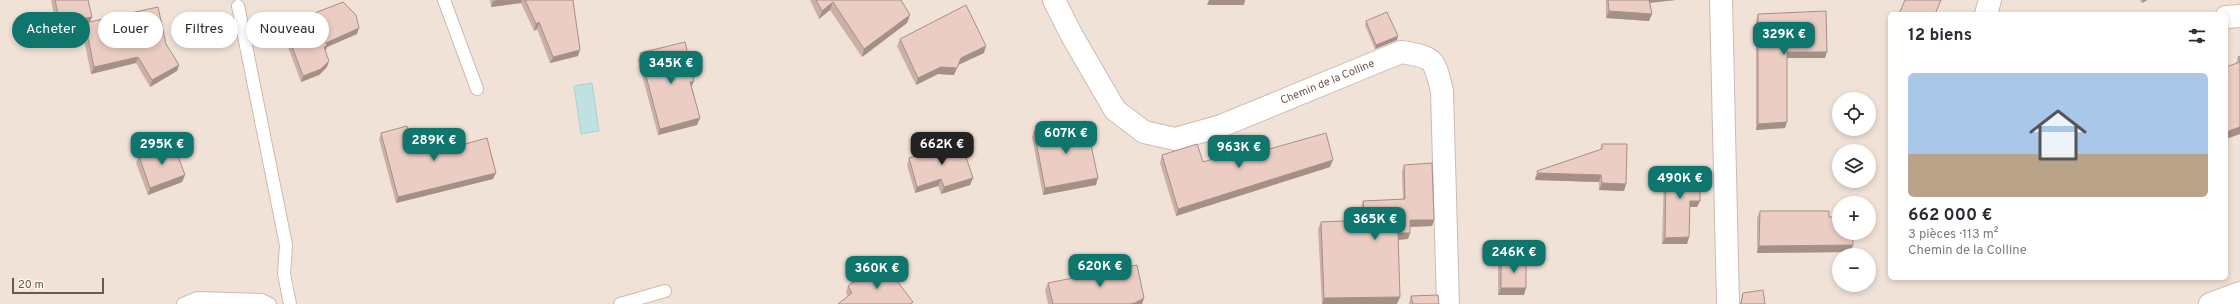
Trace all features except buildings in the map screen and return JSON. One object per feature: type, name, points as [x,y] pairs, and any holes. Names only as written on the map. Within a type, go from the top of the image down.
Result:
[{"type":"street","name":"Chemin de la Colline","points":[[1054,0],[1071,34],[1115,110],[1144,132],[1176,139],[1221,126],[1401,52],[1423,56],[1436,64],[1442,91],[1448,304]]},
{"type":"street","points":[[1721,0],[1728,304]]},
{"type":"street","points":[[1987,12],[1990,0]]},
{"type":"street","points":[[2228,17],[2240,16]]},
{"type":"street","points":[[2210,304],[2240,295]]},
{"type":"lane","points":[[444,0],[477,89]]},
{"type":"lane","points":[[238,6],[286,245],[284,274],[290,304]]},
{"type":"lane","points":[[620,304],[664,291]]},
{"type":"lane","points":[[183,304],[197,298],[262,300],[270,304]]},
{"type":"shaded area","points":[[0,0],[2240,0],[2240,304],[0,304]]},
{"type":"water","points":[[592,83],[599,131],[581,134],[574,86]]}]
